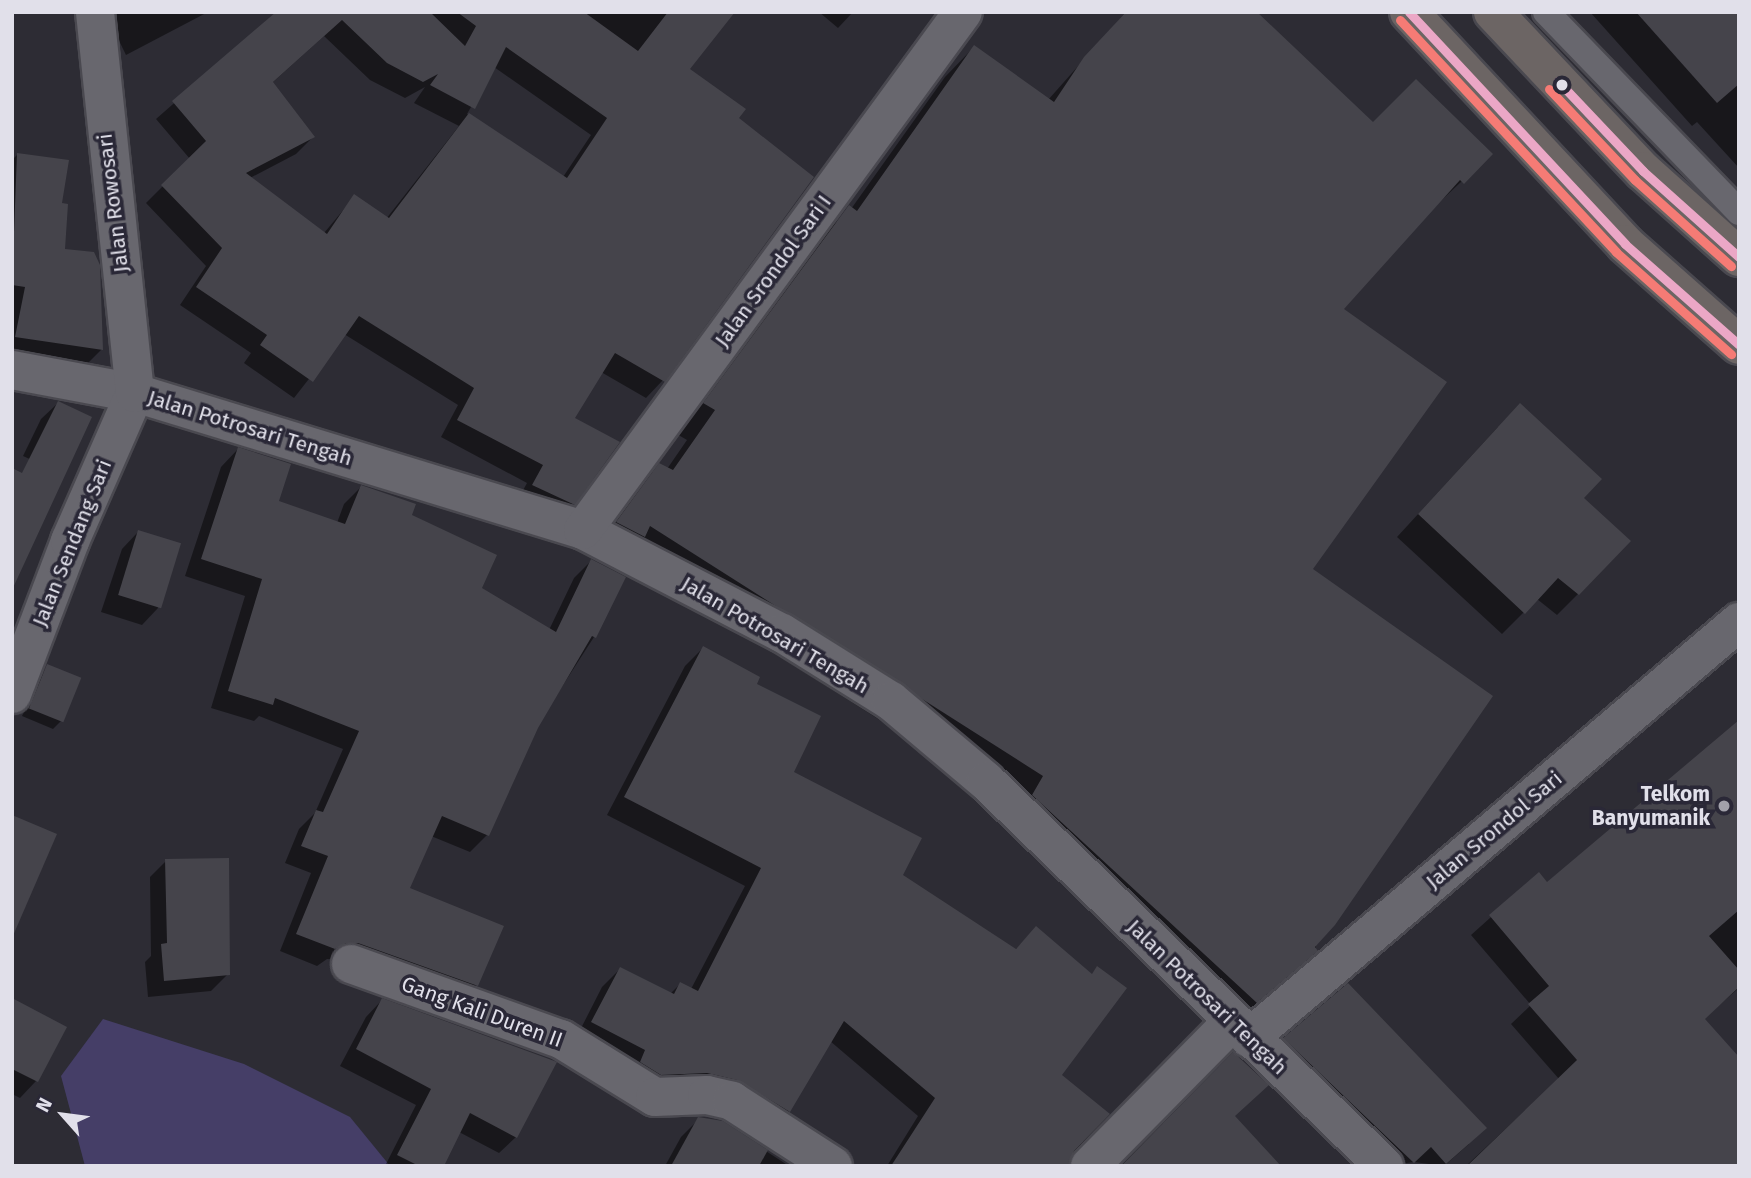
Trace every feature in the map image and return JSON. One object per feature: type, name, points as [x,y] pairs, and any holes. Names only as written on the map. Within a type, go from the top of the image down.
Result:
[{"type":"highway","points":[[1409,12],[1625,244],[1739,345]]},
{"type":"highway","points":[[1493,12],[1643,171],[1739,257]]},
{"type":"street","name":"Jalan Rowosari","points":[[95,12],[135,393]]},
{"type":"street","name":"Jalan Srondol Sari I","points":[[583,530],[963,12]]},
{"type":"street","name":"Jalan Potrosari Tengah","points":[[12,370],[135,393],[583,530],[782,633],[891,701],[986,781],[1240,1030],[1384,1166]]},
{"type":"street","name":"Jalan Sendang Sari","points":[[12,694],[70,541],[135,393]]},
{"type":"street","name":"Jalan Srondol Sari","points":[[1240,1030],[1739,622]]},
{"type":"street","name":"Gang Kali Duren II","points":[[351,964],[561,1039],[655,1097],[707,1095],[732,1101],[833,1166]]},
{"type":"street","points":[[1090,1166],[1240,1030]]},
{"type":"lane","points":[[1546,12],[1739,212]]},
{"type":"shaded area","points":[[103,1019],[244,1064],[350,1117],[390,1166],[85,1166],[61,1076]]},
{"type":"building","points":[[276,12],[430,12],[465,46],[476,26],[457,12],[584,12],[638,51],[668,12],[735,12],[690,69],[746,109],[739,118],[814,177],[665,382],[615,353],[575,418],[620,442],[575,505],[532,485],[543,465],[457,420],[474,388],[359,316],[313,382],[260,345],[267,335],[196,287],[222,248],[161,185],[206,141],[172,101]],"holes":[[[342,20],[387,63],[423,82],[438,74],[430,85],[475,109],[506,47],[607,118],[567,178],[469,113],[389,218],[354,194],[327,234],[246,173],[315,137],[273,82]]]},
{"type":"building","points":[[1126,12],[1257,12],[1373,122],[1416,79],[1493,154],[1464,184],[1460,180],[1344,309],[1447,382],[1313,569],[1493,696],[1335,925],[1315,947],[1318,951],[1257,1003],[1032,795],[1043,776],[650,526],[645,537],[616,522],[659,463],[673,470],[715,410],[703,403],[849,205],[857,211],[974,45],[1054,102],[1084,57]]},
{"type":"building","points":[[1636,12],[1739,12],[1739,84],[1717,103]]},
{"type":"building","points":[[17,153],[69,160],[62,203],[68,204],[65,249],[94,252],[100,265],[103,350],[15,337],[25,287],[12,285]]},
{"type":"building","points":[[58,401],[92,417],[12,590],[12,468],[22,473]]},
{"type":"building","points":[[1520,403],[1602,479],[1584,498],[1631,541],[1579,595],[1558,578],[1525,614],[1418,514]]},
{"type":"building","points":[[238,447],[291,464],[279,501],[345,524],[361,485],[416,504],[412,515],[497,555],[482,588],[556,632],[591,559],[626,577],[596,638],[592,636],[538,728],[489,836],[442,816],[410,888],[504,926],[478,986],[358,943],[346,943],[335,949],[296,934],[328,856],[301,846],[316,810],[323,812],[359,731],[275,698],[273,705],[228,691],[262,579],[201,559]]},
{"type":"building","points":[[138,530],[181,543],[161,608],[118,595]]},
{"type":"building","points":[[703,646],[760,677],[757,684],[821,716],[794,772],[922,838],[903,875],[1016,949],[1036,926],[1092,974],[1097,966],[1127,988],[1062,1075],[1110,1114],[1074,1151],[1069,1166],[891,1166],[935,1098],[844,1021],[790,1112],[737,1080],[707,1073],[661,1075],[640,1062],[645,1050],[591,1022],[620,967],[674,994],[680,982],[698,991],[761,868],[624,797]]},
{"type":"building","points":[[47,664],[81,678],[63,722],[29,709]]},
{"type":"building","points":[[1739,720],[1739,910],[1709,936],[1739,970],[1739,987],[1705,1019],[1739,1057],[1739,1166],[1467,1166],[1577,1060],[1528,1004],[1549,986],[1489,915],[1539,872],[1547,882]]},
{"type":"building","points":[[12,815],[57,834],[12,938]]},
{"type":"building","points":[[229,858],[230,975],[164,981],[161,944],[167,943],[165,859]]},
{"type":"building","points":[[1348,983],[1487,1128],[1446,1164],[1431,1147],[1414,1163],[1283,1038]]},
{"type":"building","points":[[12,998],[67,1027],[38,1082],[12,1069]]},
{"type":"building","points":[[382,998],[557,1062],[517,1138],[470,1113],[444,1166],[419,1166],[397,1155],[431,1089],[356,1049]]},
{"type":"building","points":[[1233,1052],[1269,1085],[1235,1116],[1281,1166],[1121,1166]]},
{"type":"building","points":[[698,1117],[723,1121],[768,1150],[759,1166],[671,1166]]},
{"type":"transit line","points":[[1409,12],[1625,244],[1739,345]]},
{"type":"transit line","points":[[1400,20],[1616,252],[1731,354]]},
{"type":"transit line","points":[[1558,81],[1643,171],[1739,257]]},
{"type":"transit line","points":[[1549,89],[1635,180],[1731,266]]},
{"type":"place","name":"Telkom Banyumanik","points":[[1724,806]]}]
